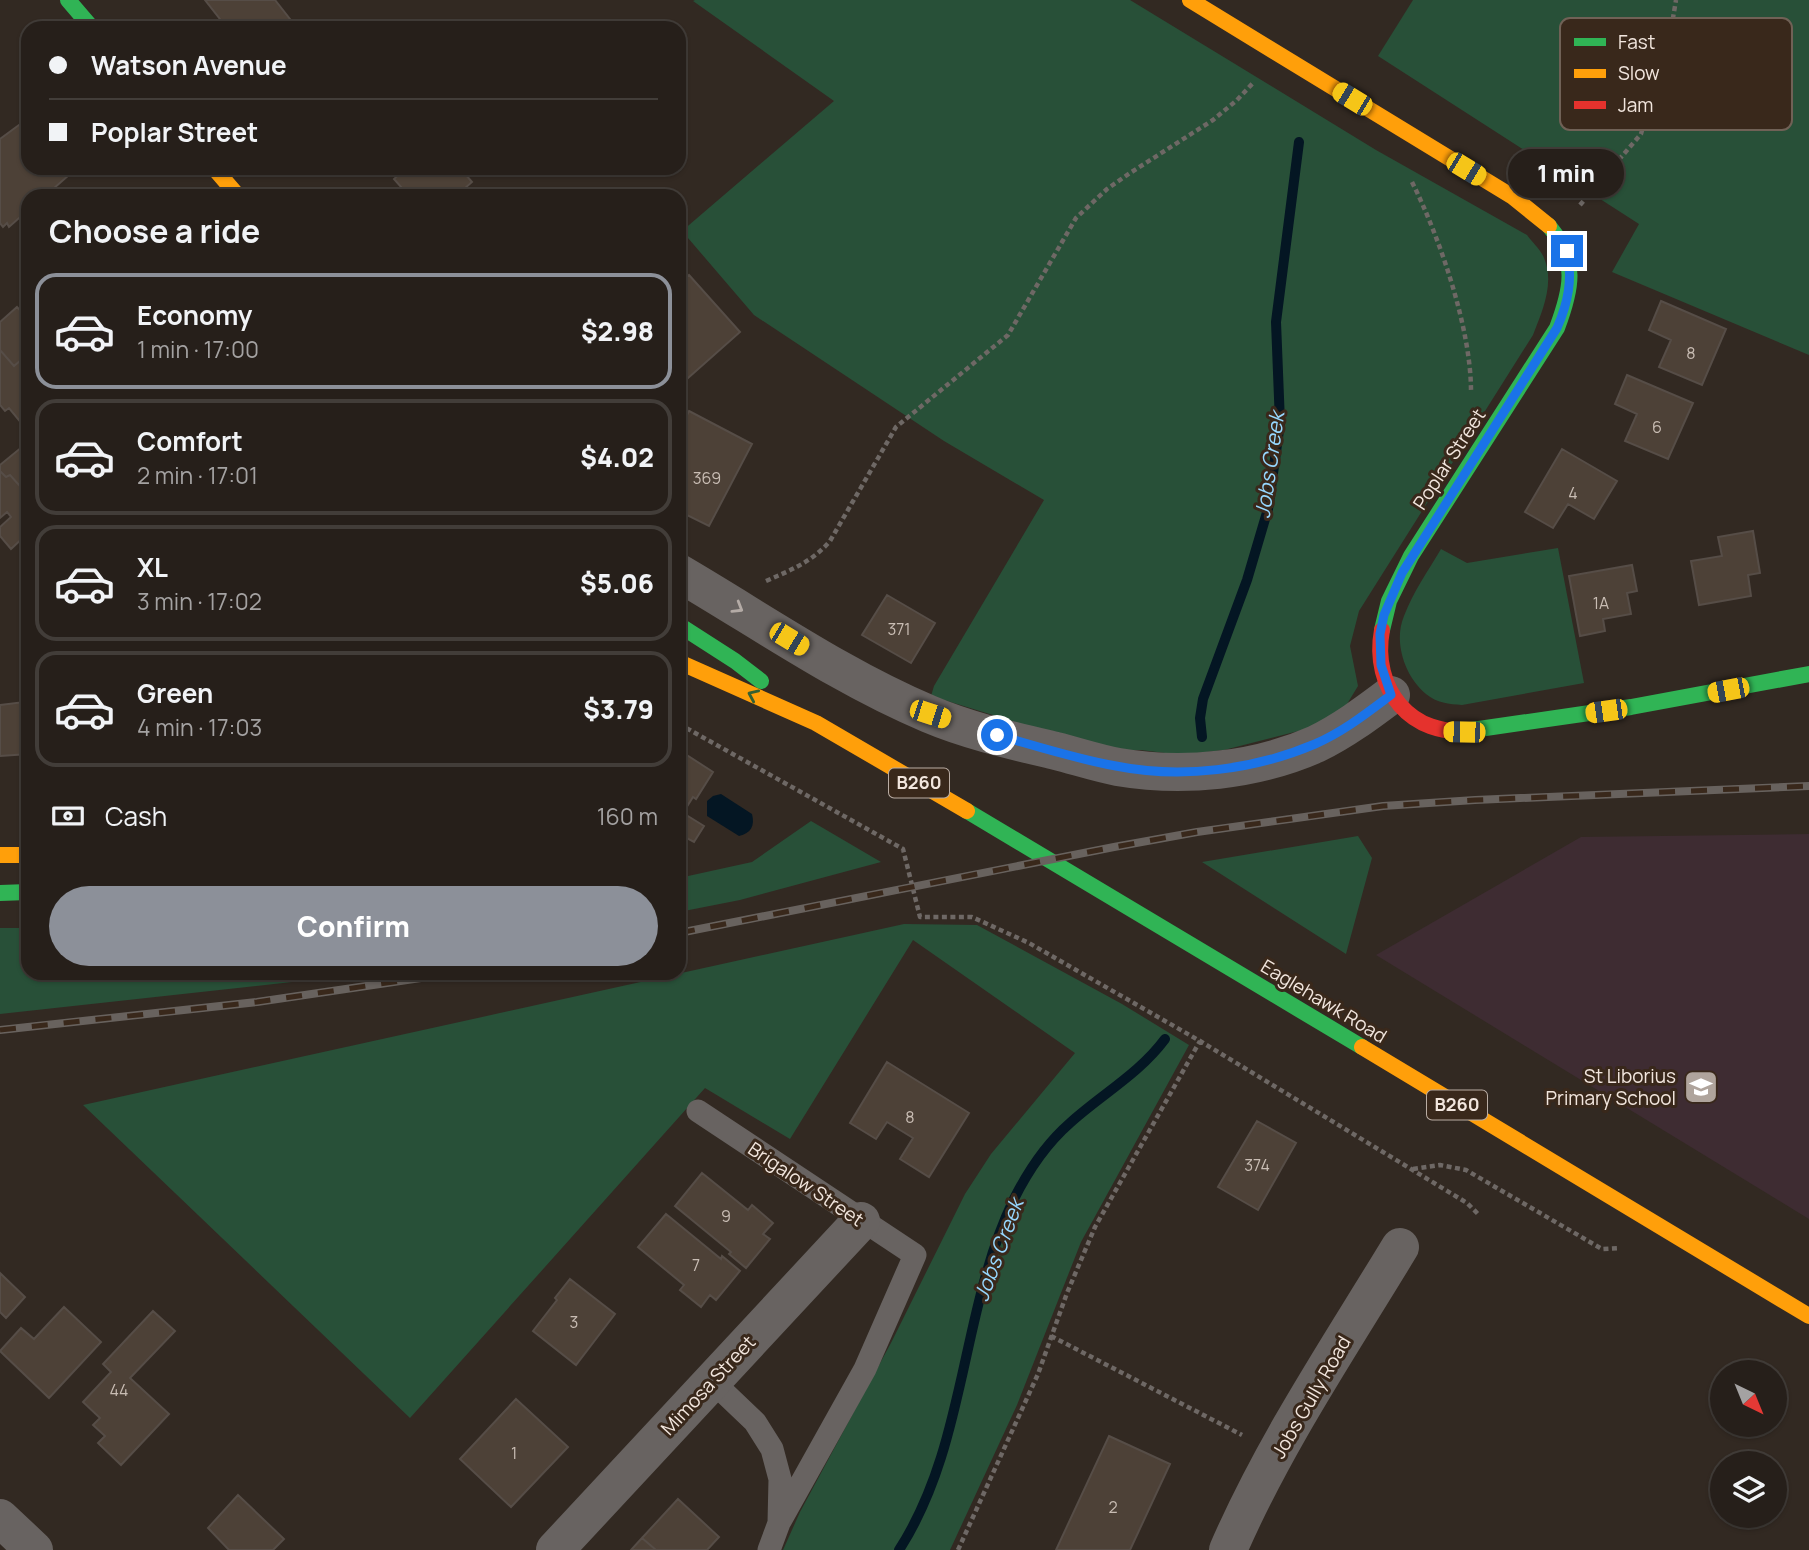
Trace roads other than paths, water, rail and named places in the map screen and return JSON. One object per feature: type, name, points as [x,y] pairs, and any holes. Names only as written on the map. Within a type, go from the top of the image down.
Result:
[{"type":"main road","name":"Poplar Street","points":[[1190,0],[1513,197],[1557,233],[1567,251],[1571,275],[1564,311],[1557,328],[1412,554],[1384,615],[1380,634],[1381,665],[1391,695]]},
{"type":"main road","points":[[220,175],[232,189]]},
{"type":"main road","name":"Eaglehawk Road","points":[[686,629],[735,660],[816,723]]},
{"type":"main road","name":"Eaglehawk Road","points":[[686,665],[816,723],[1809,1316]]},
{"type":"main road","points":[[1391,695],[1406,714],[1425,726],[1464,732],[1631,707],[1809,674]]},
{"type":"main road","points":[[0,856],[21,855]]},
{"type":"main road","points":[[0,893],[21,892]]},
{"type":"street","points":[[686,577],[826,661],[930,714],[1117,767],[1195,772],[1290,754],[1339,732],[1391,695]]},
{"type":"street","name":"Mimosa Street","points":[[555,1550],[861,1221]]},
{"type":"street","name":"Jobs Gully Road","points":[[1228,1550],[1244,1512],[1277,1453],[1400,1247]]},
{"type":"street","points":[[0,1518],[34,1550]]},
{"type":"lane","name":"Brigalow Street","points":[[698,1111],[915,1255],[865,1369],[779,1523]]},
{"type":"lane","points":[[712,1381],[755,1422],[772,1449],[780,1479],[779,1523],[769,1550]]},
{"type":"water","points":[[721,794],[752,814],[753,822],[747,833],[739,836],[707,816],[707,801]]},
{"type":"waterway","name":"Jobs Creek","points":[[1202,737],[1200,718],[1203,699],[1247,580],[1268,509],[1280,423],[1276,322],[1299,142]]},
{"type":"waterway","name":"Jobs Creek","points":[[899,1550],[921,1509],[938,1467],[983,1286],[996,1242],[1014,1199],[1045,1149],[1061,1131],[1144,1063],[1165,1039]]},
{"type":"railway","points":[[686,932],[1197,832],[1383,806],[1809,786]]},
{"type":"railway","points":[[0,1030],[257,1002],[407,980]]},
{"type":"place","name":"St Liborius Primary School","points":[[1701,1087]]}]
